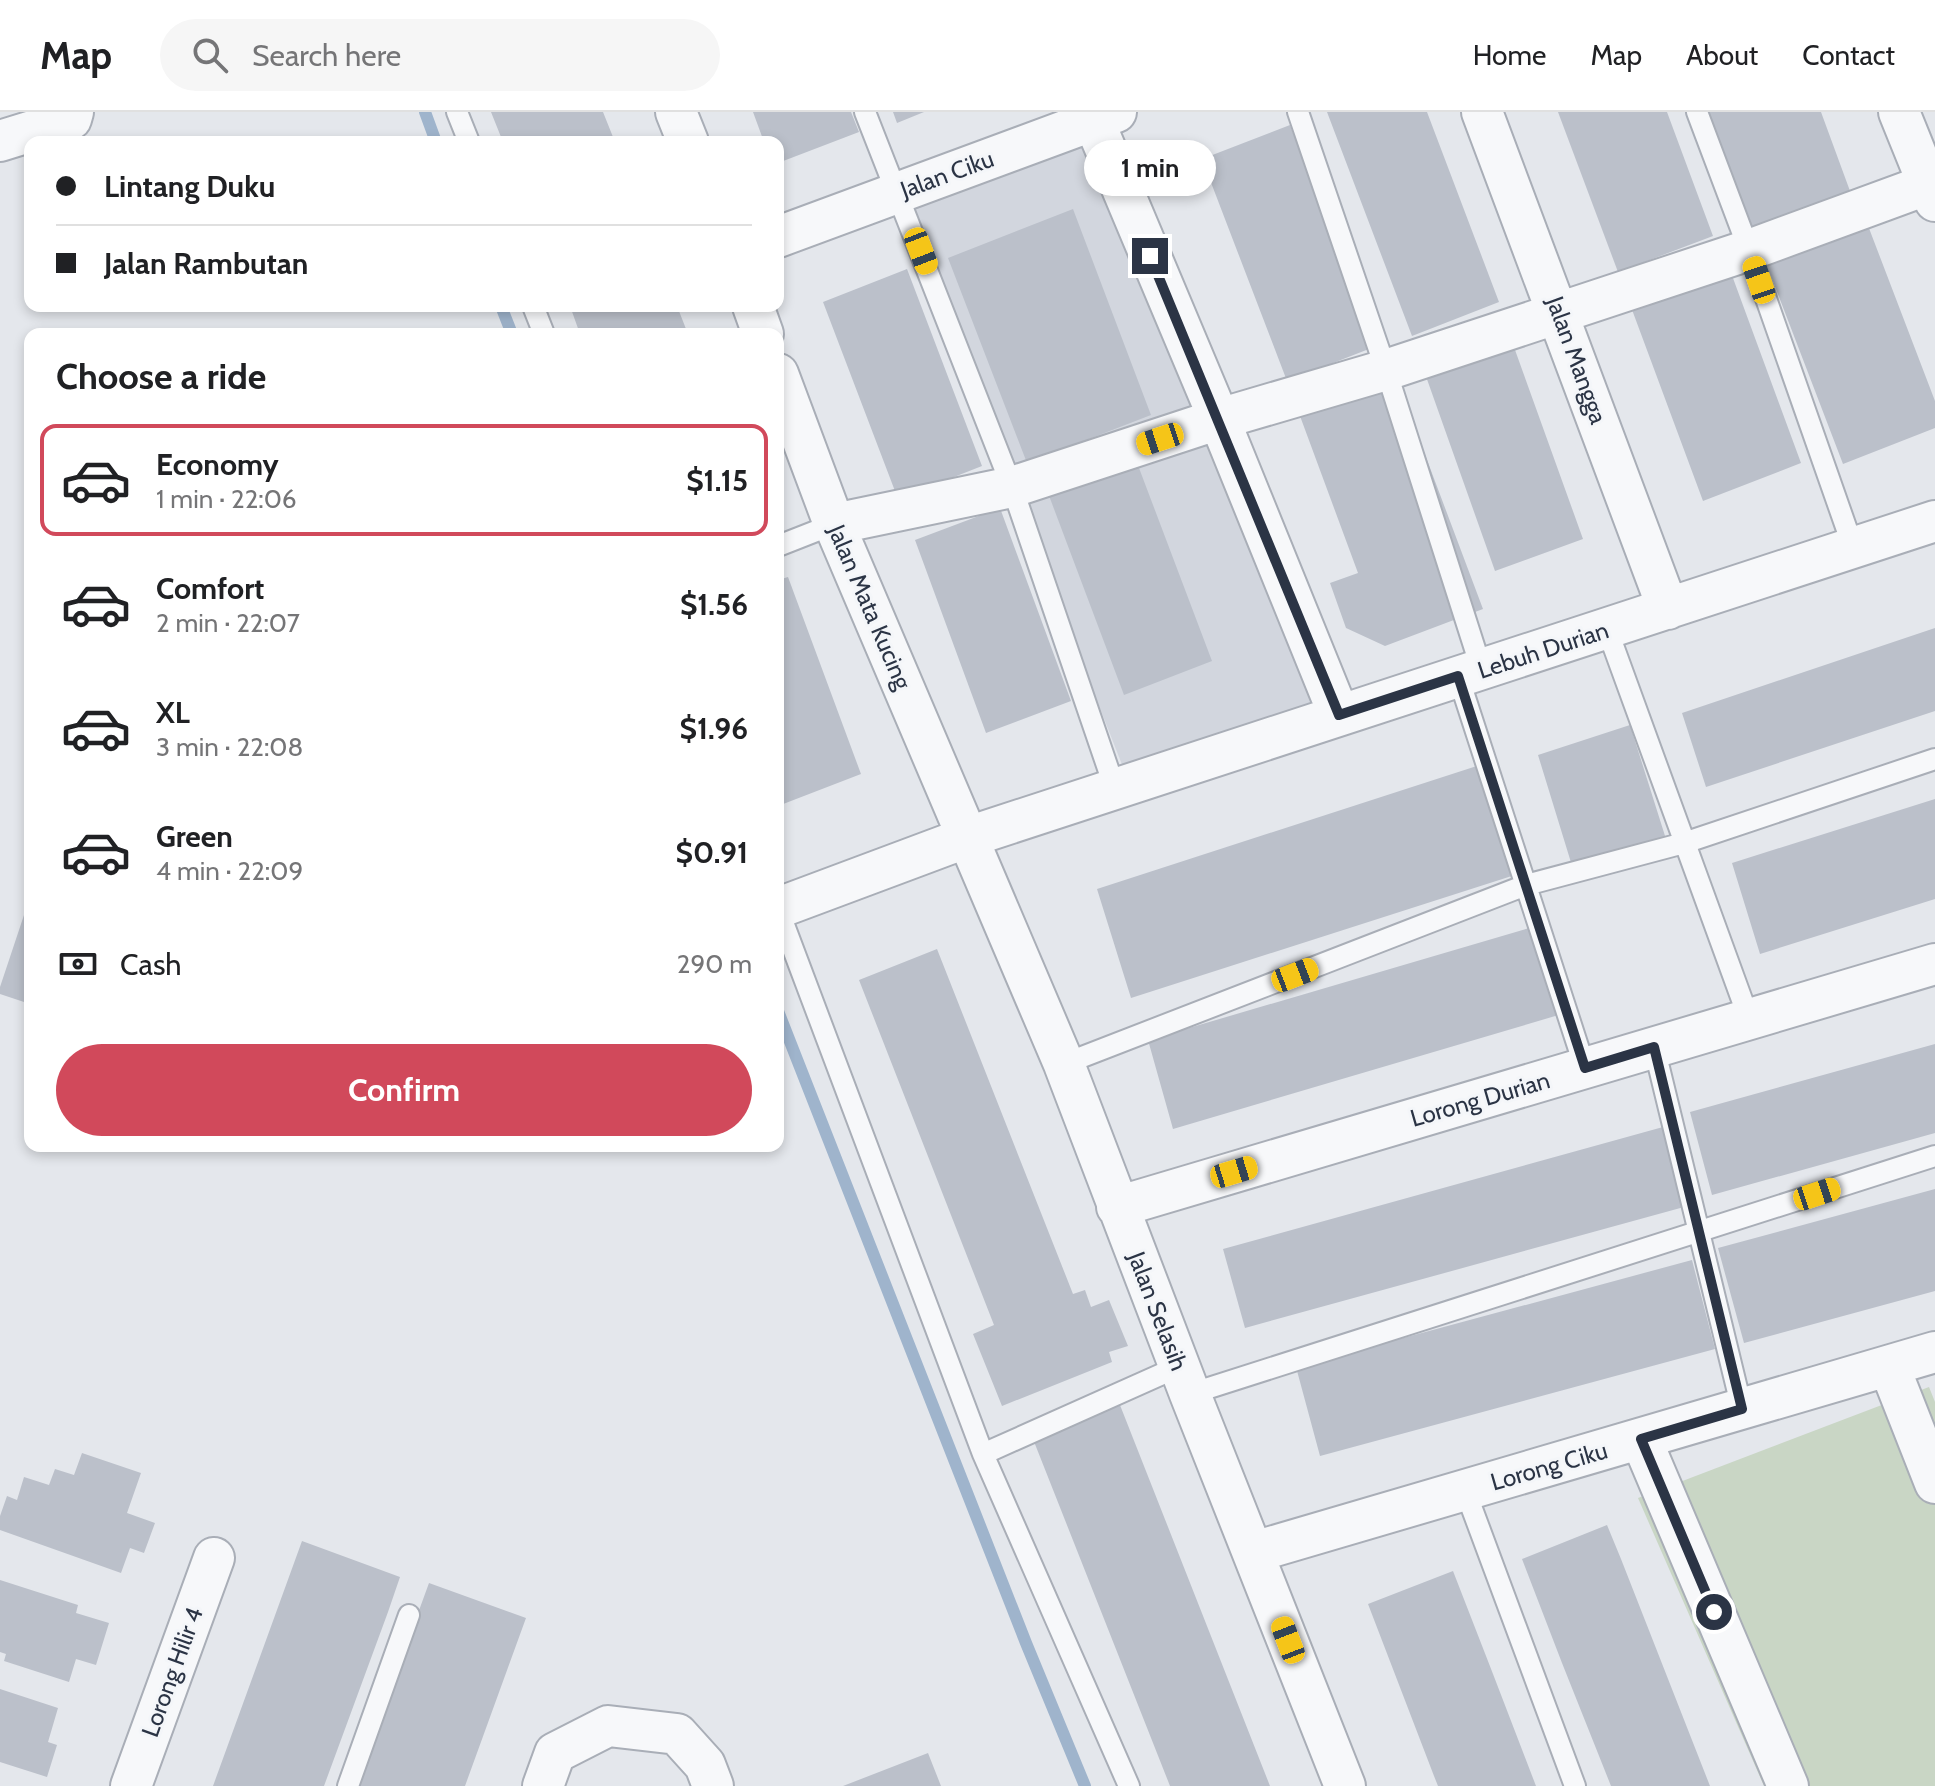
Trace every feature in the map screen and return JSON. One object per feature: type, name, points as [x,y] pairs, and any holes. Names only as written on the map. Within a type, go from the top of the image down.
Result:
[{"type":"street","points":[[0,141],[71,119],[73,112]]},
{"type":"street","points":[[676,112],[686,136]]},
{"type":"street","name":"Jalan Mangga","points":[[1482,112],[1668,609]]},
{"type":"street","points":[[834,524],[1012,487],[1219,419],[1386,370],[1559,311],[1932,192],[1899,112]]},
{"type":"street","points":[[1100,115],[1339,715]]},
{"type":"street","name":"Jalan Ciku","points":[[784,235],[1100,115]]},
{"type":"street","name":"Jalan Mata Kucing","points":[[784,390],[834,524],[968,837]]},
{"type":"street","name":"Lebuh Durian","points":[[784,906],[968,837],[1935,521]]},
{"type":"street","name":"Jalan Selasih","points":[[968,837],[1064,1064],[1117,1207],[1345,1786]]},
{"type":"street","name":"Lorong Durian","points":[[1117,1207],[1935,964]]},
{"type":"street","name":"Lorong Ciku","points":[[1254,1552],[1935,1352]]},
{"type":"street","points":[[1889,1366],[1935,1483]]},
{"type":"street","points":[[1641,1439],[1788,1786]]},
{"type":"street","name":"Lorong Hilir 4","points":[[131,1786],[214,1558]]},
{"type":"street","points":[[543,1786],[555,1753],[608,1726],[677,1734],[709,1776]]},
{"type":"lane","points":[[457,112],[467,136]]},
{"type":"lane","points":[[865,112],[1012,487],[1115,789]]},
{"type":"lane","points":[[1298,112],[1386,370],[1526,885],[1585,1068]]},
{"type":"lane","points":[[1697,112],[1853,547]]},
{"type":"lane","points":[[784,544],[834,524]]},
{"type":"lane","points":[[1607,629],[1749,1019]]},
{"type":"lane","points":[[1064,1064],[1526,885],[1684,843],[1935,759]]},
{"type":"lane","points":[[784,924],[983,1454],[1129,1786]]},
{"type":"lane","points":[[1654,1047],[1742,1409]]},
{"type":"lane","points":[[983,1454],[1185,1380],[1698,1232],[1935,1156]]},
{"type":"lane","points":[[1465,1490],[1575,1786]]},
{"type":"lane","points":[[348,1786],[409,1615]]},
{"type":"shaded area","points":[[1093,120],[1339,715],[1130,785],[898,192]]},
{"type":"green space","points":[[1929,1387],[1935,1402],[1935,1786],[1764,1786],[1638,1498]]},
{"type":"building","points":[[491,112],[603,112],[613,136],[501,136]]},
{"type":"building","points":[[753,112],[851,112],[859,132],[784,161],[784,136],[762,136]]},
{"type":"building","points":[[893,112],[924,112],[897,123]]},
{"type":"building","points":[[1327,112],[1427,112],[1499,302],[1412,336]]},
{"type":"building","points":[[1558,112],[1667,112],[1713,236],[1618,272]]},
{"type":"building","points":[[1709,112],[1821,112],[1850,191],[1752,228]]},
{"type":"building","points":[[1290,125],[1374,347],[1287,381],[1202,159]]},
{"type":"building","points":[[1073,209],[1151,415],[1027,463],[948,258]]},
{"type":"building","points":[[1867,223],[1935,401],[1935,428],[1843,464],[1766,263]]},
{"type":"building","points":[[907,269],[982,466],[898,499],[823,302]]},
{"type":"building","points":[[1730,270],[1801,463],[1703,501],[1631,307]]},
{"type":"building","points":[[572,312],[679,312],[686,328],[578,328]]},
{"type":"building","points":[[1510,336],[1583,539],[1495,571],[1423,368]]},
{"type":"building","points":[[1397,380],[1483,609],[1385,646],[1346,628],[1330,583],[1358,573],[1300,416]]},
{"type":"building","points":[[1136,460],[1212,661],[1124,695],[1048,493]]},
{"type":"building","points":[[1000,508],[1071,701],[986,733],[915,540]]},
{"type":"building","points":[[788,577],[861,774],[784,804],[784,578]]},
{"type":"building","points":[[1935,628],[1935,711],[1706,787],[1682,713]]},
{"type":"building","points":[[1630,725],[1666,839],[1573,869],[1538,755]]},
{"type":"building","points":[[1483,764],[1518,874],[1131,998],[1097,889]]},
{"type":"building","points":[[1935,799],[1935,899],[1760,954],[1732,863]]},
{"type":"building","points":[[24,915],[24,1002],[0,994]]},
{"type":"building","points":[[1536,926],[1562,1014],[1173,1129],[1148,1040]]},
{"type":"building","points":[[937,949],[1073,1294],[1085,1290],[1091,1307],[1109,1300],[1128,1346],[1109,1352],[1112,1362],[1002,1406],[973,1334],[994,1325],[859,980]]},
{"type":"building","points":[[1935,1044],[1935,1133],[1712,1195],[1690,1112]]},
{"type":"building","points":[[1663,1127],[1684,1207],[1245,1328],[1223,1249]]},
{"type":"building","points":[[1935,1189],[1935,1291],[1744,1343],[1718,1248]]},
{"type":"building","points":[[1692,1260],[1715,1349],[1320,1456],[1296,1367]]},
{"type":"building","points":[[1118,1400],[1270,1786],[1170,1786],[1031,1434]]},
{"type":"building","points":[[82,1453],[141,1473],[127,1513],[155,1523],[144,1553],[130,1548],[121,1573],[0,1530],[0,1516],[7,1496],[17,1500],[24,1477],[49,1485],[55,1469],[74,1475]]},
{"type":"building","points":[[1607,1525],[1710,1786],[1611,1786],[1562,1663],[1522,1559]]},
{"type":"building","points":[[302,1541],[400,1577],[388,1612],[324,1786],[213,1786]]},
{"type":"building","points":[[1453,1571],[1536,1786],[1438,1786],[1434,1776],[1368,1604]]},
{"type":"building","points":[[0,1580],[78,1605],[76,1613],[109,1623],[96,1665],[76,1659],[69,1682],[4,1661],[6,1654],[0,1652]]},
{"type":"building","points":[[429,1583],[526,1618],[465,1786],[355,1786]]},
{"type":"building","points":[[0,1689],[58,1708],[48,1742],[57,1745],[47,1777],[0,1762]]},
{"type":"building","points":[[928,1753],[941,1786],[843,1786]]},
{"type":"waterway","points":[[425,112],[434,136]]},
{"type":"waterway","points":[[503,312],[510,328]]},
{"type":"waterway","points":[[784,1026],[1085,1786]]},
{"type":"route","points":[[1150,256],[1339,715],[1458,676],[1585,1068],[1654,1047],[1742,1409],[1641,1439],[1714,1612]]}]
